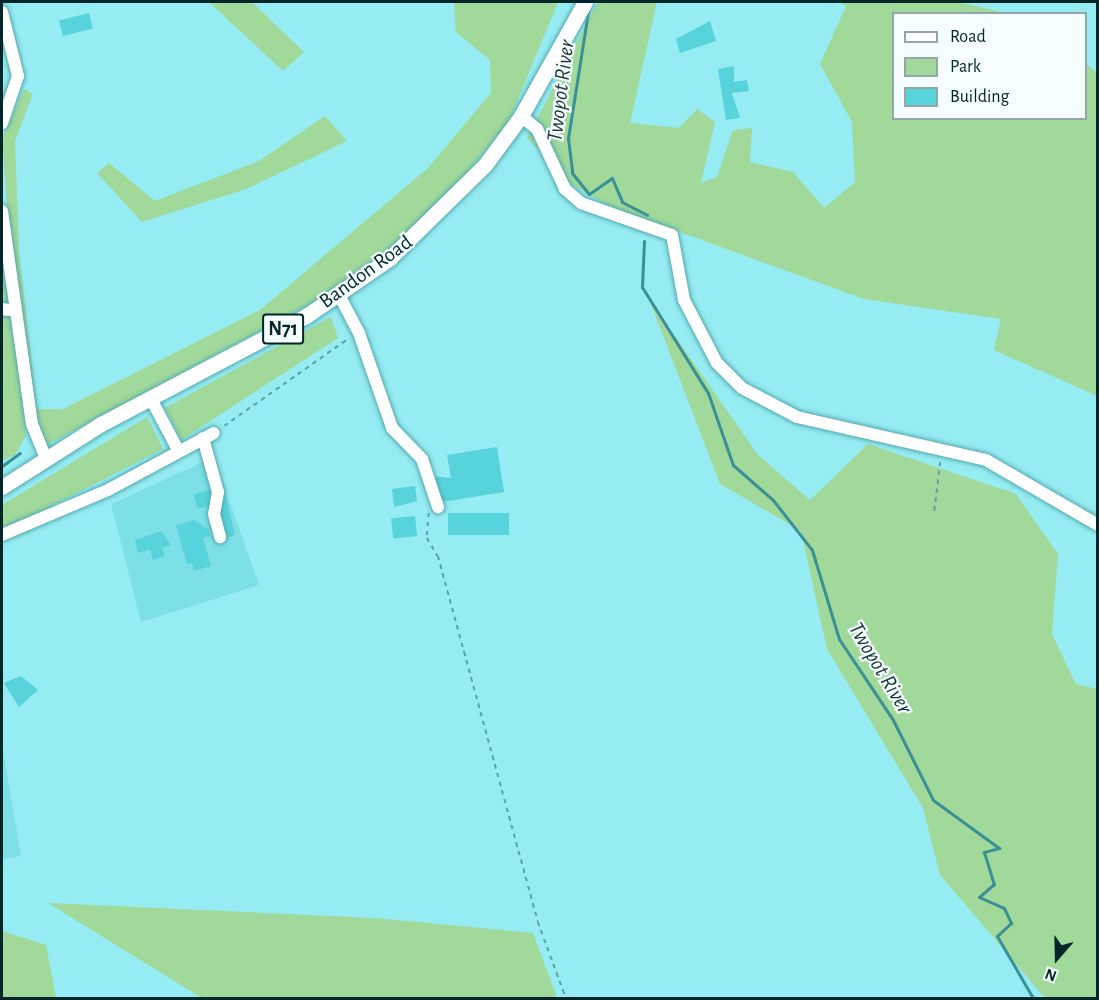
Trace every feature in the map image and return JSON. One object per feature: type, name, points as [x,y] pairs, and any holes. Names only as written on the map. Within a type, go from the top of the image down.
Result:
[{"type":"main road","name":"Bandon Road","points":[[2,487],[45,457],[339,295],[390,258],[457,197],[521,116],[585,2]]},
{"type":"street","points":[[2,12],[18,76],[2,123]]},
{"type":"street","points":[[521,116],[537,129],[565,189],[581,203],[672,235],[684,300],[717,363],[742,388],[797,417],[940,447],[986,460],[1098,525]]},
{"type":"street","points":[[2,211],[32,424],[45,457]]},
{"type":"street","points":[[339,295],[359,333],[392,428],[422,459],[438,507]]},
{"type":"street","points":[[2,309],[16,311]]},
{"type":"street","points":[[151,399],[177,450]]},
{"type":"street","points":[[2,535],[108,490],[177,450],[208,436],[218,492],[214,514],[220,537]]},
{"type":"path","points":[[208,436],[350,338]]},
{"type":"path","points":[[934,511],[940,447]]},
{"type":"path","points":[[438,507],[425,516],[427,538],[438,556],[538,922],[566,999]]},
{"type":"shaded area","points":[[214,457],[259,585],[141,622],[111,504]]},
{"type":"shaded area","points":[[2,745],[21,856],[2,859]]},
{"type":"green space","points":[[209,2],[252,2],[304,52],[283,71]]},
{"type":"green space","points":[[454,2],[558,2],[509,121],[442,204],[338,289],[47,445],[24,413],[26,436],[15,455],[2,461],[2,276],[7,276],[21,390],[2,139],[24,89],[33,94],[15,141],[19,252],[37,409],[63,409],[260,310],[428,168],[491,93],[490,60],[456,32]]},
{"type":"green space","points":[[598,2],[657,2],[630,123],[679,128],[697,109],[715,122],[701,183],[717,177],[733,130],[752,128],[750,162],[793,172],[824,208],[855,182],[852,122],[820,64],[846,6],[839,2],[959,2],[1001,12],[892,12],[892,120],[1087,120],[1087,65],[1097,73],[1097,396],[994,350],[1001,319],[864,299],[611,207],[574,186],[527,138]]},
{"type":"green space","points":[[325,116],[347,141],[246,189],[142,222],[97,173],[109,163],[155,201],[259,161]]},
{"type":"green space","points":[[649,299],[758,455],[810,500],[868,444],[1016,494],[1058,554],[1052,634],[1076,684],[1097,689],[1097,998],[1045,998],[940,875],[923,808],[827,649],[801,531],[720,484]]},
{"type":"green space","points":[[331,317],[338,338],[181,440],[165,408]]},
{"type":"green space","points":[[147,417],[163,449],[2,531],[2,505]]},
{"type":"green space","points":[[48,903],[375,918],[533,933],[557,998],[202,998]]},
{"type":"green space","points":[[2,931],[46,945],[56,998],[2,998]]},
{"type":"building","points":[[89,13],[93,29],[63,36],[59,20]]},
{"type":"building","points":[[710,21],[716,41],[680,53],[676,39]]},
{"type":"building","points":[[734,66],[734,82],[747,80],[749,91],[732,93],[740,118],[726,120],[718,69]]},
{"type":"building","points":[[497,447],[504,492],[442,502],[432,476],[451,478],[447,455]]},
{"type":"building","points":[[415,486],[417,501],[394,507],[392,489]]},
{"type":"building","points":[[209,490],[213,504],[198,509],[194,494]]},
{"type":"building","points":[[226,497],[235,534],[225,540],[218,512],[219,499]]},
{"type":"building","points":[[448,513],[509,513],[509,535],[448,535]]},
{"type":"building","points":[[415,516],[417,536],[393,538],[391,519]]},
{"type":"building","points":[[194,520],[208,529],[210,536],[203,538],[211,566],[194,571],[192,563],[187,564],[176,525]]},
{"type":"building","points":[[161,531],[171,545],[162,548],[165,556],[153,560],[150,549],[138,553],[135,540]]},
{"type":"building","points":[[21,676],[38,690],[19,707],[4,683]]},
{"type":"waterway","name":"Twopot River","points":[[588,12],[568,138],[572,173],[589,194],[612,178],[622,202],[647,215]]},
{"type":"waterway","name":"Twopot River","points":[[644,241],[642,287],[708,393],[733,465],[773,500],[812,550],[839,639],[893,720],[933,800],[999,848],[984,852],[994,884],[979,897],[1004,908],[1011,923],[997,936],[1033,998]]},
{"type":"waterway","points":[[2,466],[20,453]]}]
